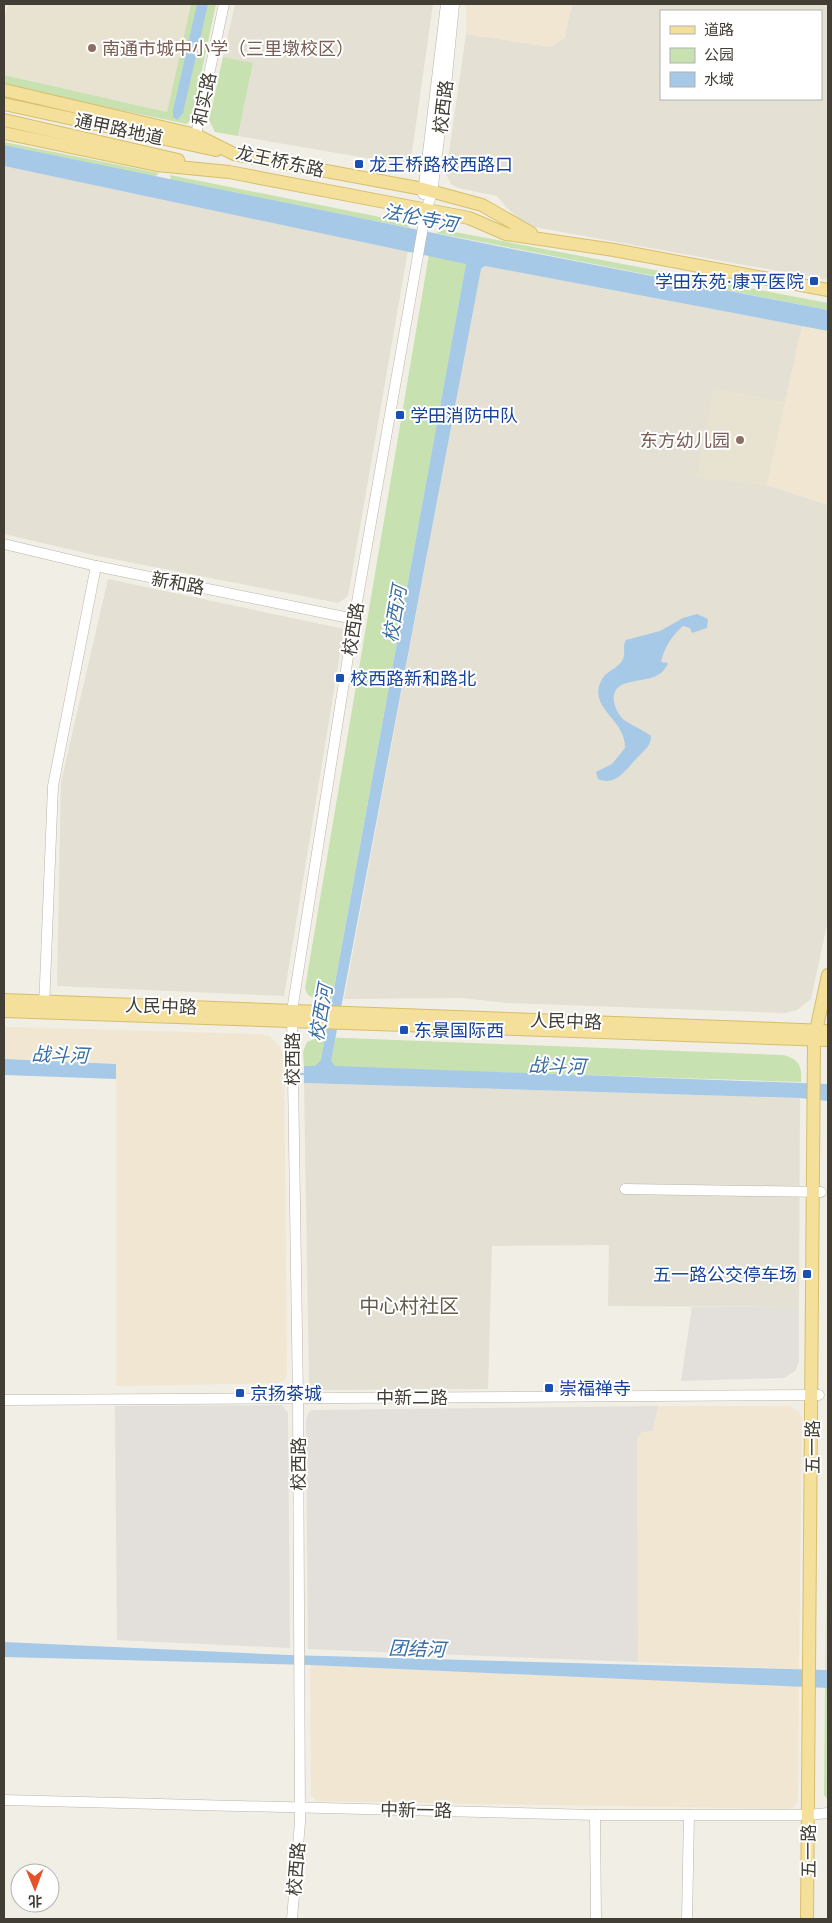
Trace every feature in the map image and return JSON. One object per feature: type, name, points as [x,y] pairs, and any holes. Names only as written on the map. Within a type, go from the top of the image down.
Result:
[{"type":"main road","name":"龙王桥东路","points":[[4,90],[196,135],[234,154],[427,191],[482,205],[526,232],[553,240]]},
{"type":"main road","name":"通甲路地道","points":[[4,104],[234,154]]},
{"type":"main road","name":"通甲路地道","points":[[4,120],[229,172]]},
{"type":"main road","name":"龙王桥东路","points":[[4,134],[157,165],[229,172],[469,218],[506,234],[553,240],[828,290]]},
{"type":"main road","name":"五一路","points":[[814,1919],[812,1815],[817,1083],[828,975]]},
{"type":"main road","name":"人民中路","points":[[4,1000],[44,1007]]},
{"type":"main road","name":"人民中路","points":[[4,1011],[44,1007],[822,1036]]},
{"type":"main road","name":"五一路","points":[[822,1036],[828,1009]]},
{"type":"main road","name":"五一路","points":[[816,1395],[821,1192],[817,1102]]},
{"type":"main road","name":"五一路","points":[[807,1919],[812,1815]]},
{"type":"street","name":"和实路","points":[[196,135],[224,4]]},
{"type":"street","name":"校西路","points":[[292,1919],[299,1807],[299,1653],[298,1398],[292,1016],[354,618],[426,210],[446,4]]},
{"type":"street","name":"校西路","points":[[427,191],[454,4]]},
{"type":"street","name":"新和路","points":[[4,544],[96,566],[354,618]]},
{"type":"street","points":[[44,1007],[53,786],[96,566]]},
{"type":"street","points":[[625,1189],[821,1192]]},
{"type":"street","name":"中新二路","points":[[4,1400],[816,1395]]},
{"type":"street","name":"中新一路","points":[[4,1800],[595,1815],[812,1815],[828,1813]]},
{"type":"street","points":[[595,1815],[596,1919]]},
{"type":"street","points":[[687,1919],[689,1815]]},
{"type":"shaded area","name":"南通市城中小学（三里墩校区）","points":[[8,4],[191,4],[167,112],[4,75],[4,21]]},
{"type":"shaded area","points":[[235,4],[433,4],[411,159],[401,164],[238,136],[253,64],[223,57]]},
{"type":"shaded area","points":[[466,4],[572,4],[565,38],[551,47],[466,34]]},
{"type":"shaded area","points":[[572,4],[828,4],[828,280],[526,225],[497,196],[458,188],[451,184],[446,174],[466,34],[551,47],[571,11]]},
{"type":"shaded area","points":[[4,166],[408,250],[348,596],[338,603],[98,556],[4,534]]},
{"type":"shaded area","points":[[485,266],[802,326],[785,403],[714,389],[697,477],[767,485],[828,505],[828,920],[811,999],[797,1010],[785,1013],[507,1003],[462,998],[344,999],[480,271]]},
{"type":"shaded area","points":[[802,326],[828,331],[828,505],[767,485]]},
{"type":"shaded area","name":"东方幼儿园","points":[[714,389],[785,403],[767,485],[696,477]]},
{"type":"shaded area","points":[[108,579],[344,629],[284,996],[57,986],[61,782]]},
{"type":"shaded area","points":[[4,1027],[260,1034],[269,1036],[279,1046],[284,1057],[287,1376],[284,1380],[279,1383],[116,1386],[116,1064],[4,1059]]},
{"type":"shaded area","points":[[304,1083],[800,1098],[799,1307],[608,1306],[609,1245],[492,1246],[488,1389],[318,1390],[312,1388],[309,1382]]},
{"type":"shaded area","name":"五一路公交停车场","points":[[692,1307],[799,1307],[799,1362],[795,1371],[784,1378],[681,1381]]},
{"type":"shaded area","points":[[282,1405],[288,1413],[290,1648],[117,1640],[115,1406]]},
{"type":"shaded area","points":[[658,1406],[790,1406],[798,1411],[802,1417],[799,1669],[638,1662],[637,1439],[642,1432],[653,1431]]},
{"type":"shaded area","points":[[658,1406],[653,1431],[642,1432],[637,1439],[638,1662],[308,1649],[306,1420],[308,1413],[312,1410]]},
{"type":"shaded area","points":[[828,1509],[828,1670],[825,1670]]},
{"type":"shaded area","points":[[310,1665],[799,1686],[798,1801],[794,1807],[788,1809],[317,1801],[311,1795]]},
{"type":"green space","points":[[191,4],[216,4],[192,118],[187,124],[4,86],[4,75],[167,112]]},
{"type":"green space","points":[[223,57],[253,63],[238,136],[215,132],[209,120]]},
{"type":"green space","points":[[4,142],[159,173],[155,177],[4,145]]},
{"type":"green space","points":[[170,175],[405,222],[410,228],[171,180]]},
{"type":"green space","points":[[444,230],[828,303],[828,310],[436,233]]},
{"type":"green space","points":[[429,254],[465,262],[466,265],[332,999],[315,998],[309,995],[305,988]]},
{"type":"green space","points":[[319,1037],[783,1055],[796,1061],[800,1067],[801,1082],[304,1066],[303,1052],[307,1042]]},
{"type":"green space","points":[[825,1688],[828,1688],[828,1800],[824,1795]]},
{"type":"water","points":[[197,4],[208,4],[183,113],[177,120],[173,117],[173,111]]},
{"type":"water","points":[[4,145],[497,246],[828,310],[828,331],[485,266],[481,269],[331,1061],[335,1066],[828,1084],[828,1101],[800,1098],[304,1083],[304,1066],[315,1066],[321,1060],[466,264],[4,166]]},
{"type":"water","points":[[697,614],[708,619],[707,628],[692,633],[690,628],[683,626],[664,651],[661,662],[668,663],[665,669],[655,676],[624,684],[615,691],[615,706],[620,716],[651,736],[651,740],[620,776],[610,781],[598,779],[596,772],[612,764],[625,748],[624,738],[620,729],[599,699],[598,691],[603,677],[621,662],[624,656],[626,640],[660,631],[683,618]]},
{"type":"water","points":[[4,1059],[116,1064],[116,1079],[4,1075]]},
{"type":"water","points":[[4,1642],[288,1655],[828,1670],[828,1688],[310,1665],[4,1657]]},
{"type":"waterway","name":"战斗河","points":[[296,1074],[306,1074]]},
{"type":"place","name":"南通市城中小学（三里墩校区）","points":[[92,48]]},
{"type":"place","name":"龙王桥路校西路口","points":[[359,164]]},
{"type":"place","name":"学田东苑·康平医院","points":[[814,281]]},
{"type":"place","name":"学田消防中队","points":[[400,415]]},
{"type":"place","name":"东方幼儿园","points":[[740,440]]},
{"type":"place","name":"校西路新和路北","points":[[340,678]]},
{"type":"place","name":"东景国际西","points":[[404,1030]]},
{"type":"place","name":"五一路公交停车场","points":[[807,1274]]},
{"type":"place","name":"崇福禅寺","points":[[549,1388]]},
{"type":"place","name":"京扬茶城","points":[[240,1393]]},
{"type":"district","name":"中心村社区","points":[[409,1306]]},
{"type":"water label","name":"法伦寺河","points":[[420,218]]},
{"type":"water label","name":"校西河","points":[[395,614]]},
{"type":"water label","name":"校西河","points":[[321,1013]]},
{"type":"water label","name":"团结河","points":[[417,1649]]}]
